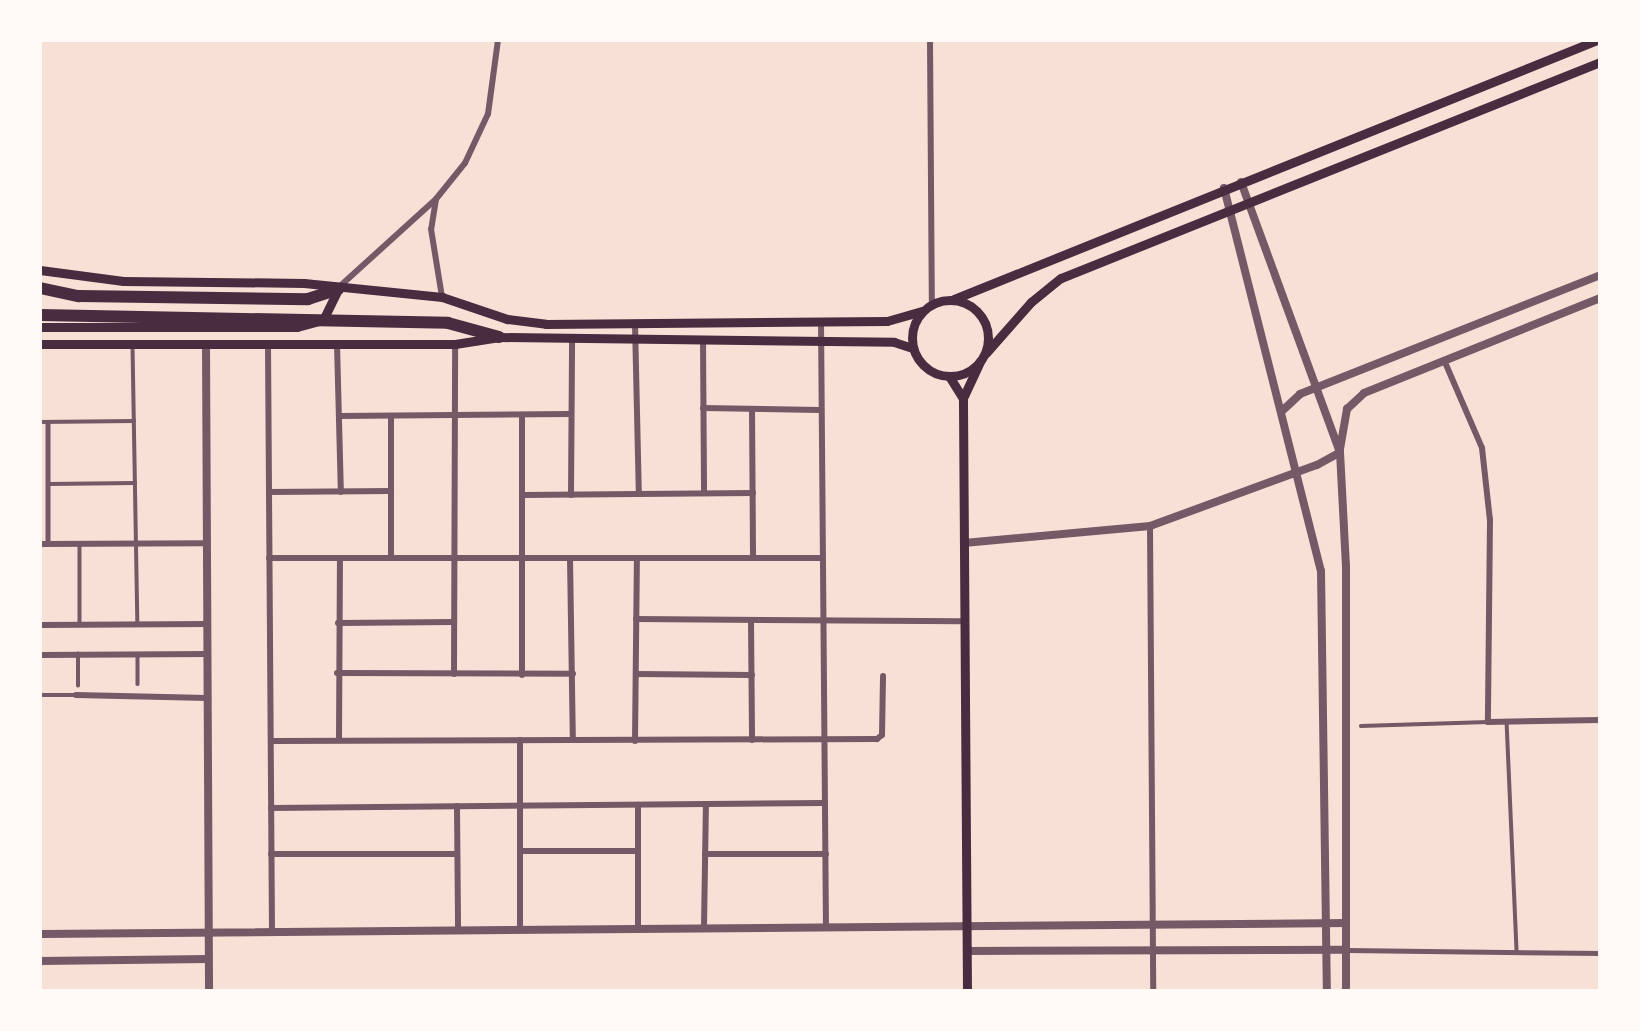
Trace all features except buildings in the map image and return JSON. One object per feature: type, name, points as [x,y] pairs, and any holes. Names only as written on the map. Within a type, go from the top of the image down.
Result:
[{"type":"highway","points":[[40,288],[79,296],[308,299],[338,289]]},
{"type":"highway","points":[[40,315],[296,317],[448,323],[499,337]]},
{"type":"main road","points":[[40,270],[123,281],[304,283],[338,289],[443,297],[508,319],[546,324],[887,320],[954,299],[1241,181],[1597,40]]},
{"type":"main road","points":[[967,991],[963,398],[986,353],[1031,302],[1061,278],[1600,62]]},
{"type":"main road","points":[[40,327],[297,327],[323,320],[338,289]]},
{"type":"main road","points":[[954,299],[965,302],[983,318],[988,329],[986,353]]},
{"type":"main road","points":[[922,311],[912,331],[913,348],[924,366],[948,376],[962,375],[980,362]]},
{"type":"main road","points":[[782,322],[782,340]]},
{"type":"main road","points":[[545,338],[546,324]]},
{"type":"main road","points":[[206,344],[232,328]]},
{"type":"main road","points":[[40,344],[455,344],[499,337],[894,342],[913,348]]},
{"type":"main road","points":[[948,376],[963,398]]},
{"type":"street","points":[[338,289],[436,199],[465,163],[488,114],[498,40]]},
{"type":"street","points":[[930,40],[932,304]]},
{"type":"street","points":[[1241,181],[1320,387],[1340,452]]},
{"type":"street","points":[[1224,188],[1321,571],[1324,610],[1327,991]]},
{"type":"street","points":[[436,199],[431,229],[443,297]]},
{"type":"street","points":[[1282,411],[1300,394],[1600,275]]},
{"type":"street","points":[[1346,991],[1346,566],[1340,452],[1347,409],[1355,400],[1444,360],[1600,298]]},
{"type":"street","points":[[821,321],[819,410],[824,621],[826,925]]},
{"type":"street","points":[[635,324],[639,494]]},
{"type":"street","points":[[571,495],[572,338]]},
{"type":"street","points":[[703,340],[704,494]]},
{"type":"street","points":[[206,344],[209,991]]},
{"type":"street","points":[[268,344],[272,931]]},
{"type":"street","points":[[337,344],[341,492]]},
{"type":"street","points":[[454,674],[455,344]]},
{"type":"street","points":[[1444,360],[1482,447],[1490,520],[1488,722],[1600,720]]},
{"type":"street","points":[[704,408],[819,410]]},
{"type":"street","points":[[752,409],[753,558]]},
{"type":"street","points":[[339,416],[570,414]]},
{"type":"street","points":[[522,415],[522,675]]},
{"type":"street","points":[[391,416],[391,558]]},
{"type":"street","points":[[48,422],[44,544],[207,543]]},
{"type":"street","points":[[964,543],[1150,526],[1340,452]]},
{"type":"street","points":[[269,492],[391,491]]},
{"type":"street","points":[[523,495],[753,493]]},
{"type":"street","points":[[1150,526],[1153,991]]},
{"type":"street","points":[[269,558],[822,558]]},
{"type":"street","points":[[339,740],[337,673],[340,558]]},
{"type":"street","points":[[570,558],[573,739]]},
{"type":"street","points":[[635,741],[637,558]]},
{"type":"street","points":[[636,619],[963,621]]},
{"type":"street","points":[[751,620],[752,740]]},
{"type":"street","points":[[338,623],[453,622]]},
{"type":"street","points":[[40,625],[208,624]]},
{"type":"street","points":[[40,655],[208,654]]},
{"type":"street","points":[[337,673],[573,674]]},
{"type":"street","points":[[636,674],[752,675]]},
{"type":"street","points":[[272,741],[879,739],[883,676]]},
{"type":"street","points":[[76,695],[208,698]]},
{"type":"street","points":[[520,740],[520,929]]},
{"type":"street","points":[[271,808],[824,803]]},
{"type":"street","points":[[704,927],[706,804]]},
{"type":"street","points":[[638,805],[638,928]]},
{"type":"street","points":[[457,806],[458,929]]},
{"type":"street","points":[[520,850],[638,851]]},
{"type":"street","points":[[271,854],[457,854]]},
{"type":"street","points":[[705,854],[826,854]]},
{"type":"street","points":[[40,934],[826,925],[1346,923]]},
{"type":"street","points":[[967,951],[1346,950],[1600,953]]},
{"type":"street","points":[[40,961],[208,959]]},
{"type":"lane","points":[[132,344],[138,624]]},
{"type":"lane","points":[[40,422],[134,421]]},
{"type":"lane","points":[[48,484],[135,483]]},
{"type":"lane","points":[[80,544],[80,625]]},
{"type":"lane","points":[[78,654],[78,686]]},
{"type":"lane","points":[[138,654],[138,684]]},
{"type":"lane","points":[[40,695],[76,695]]},
{"type":"lane","points":[[1507,721],[1517,953]]},
{"type":"lane","points":[[1361,726],[1488,722]]}]
